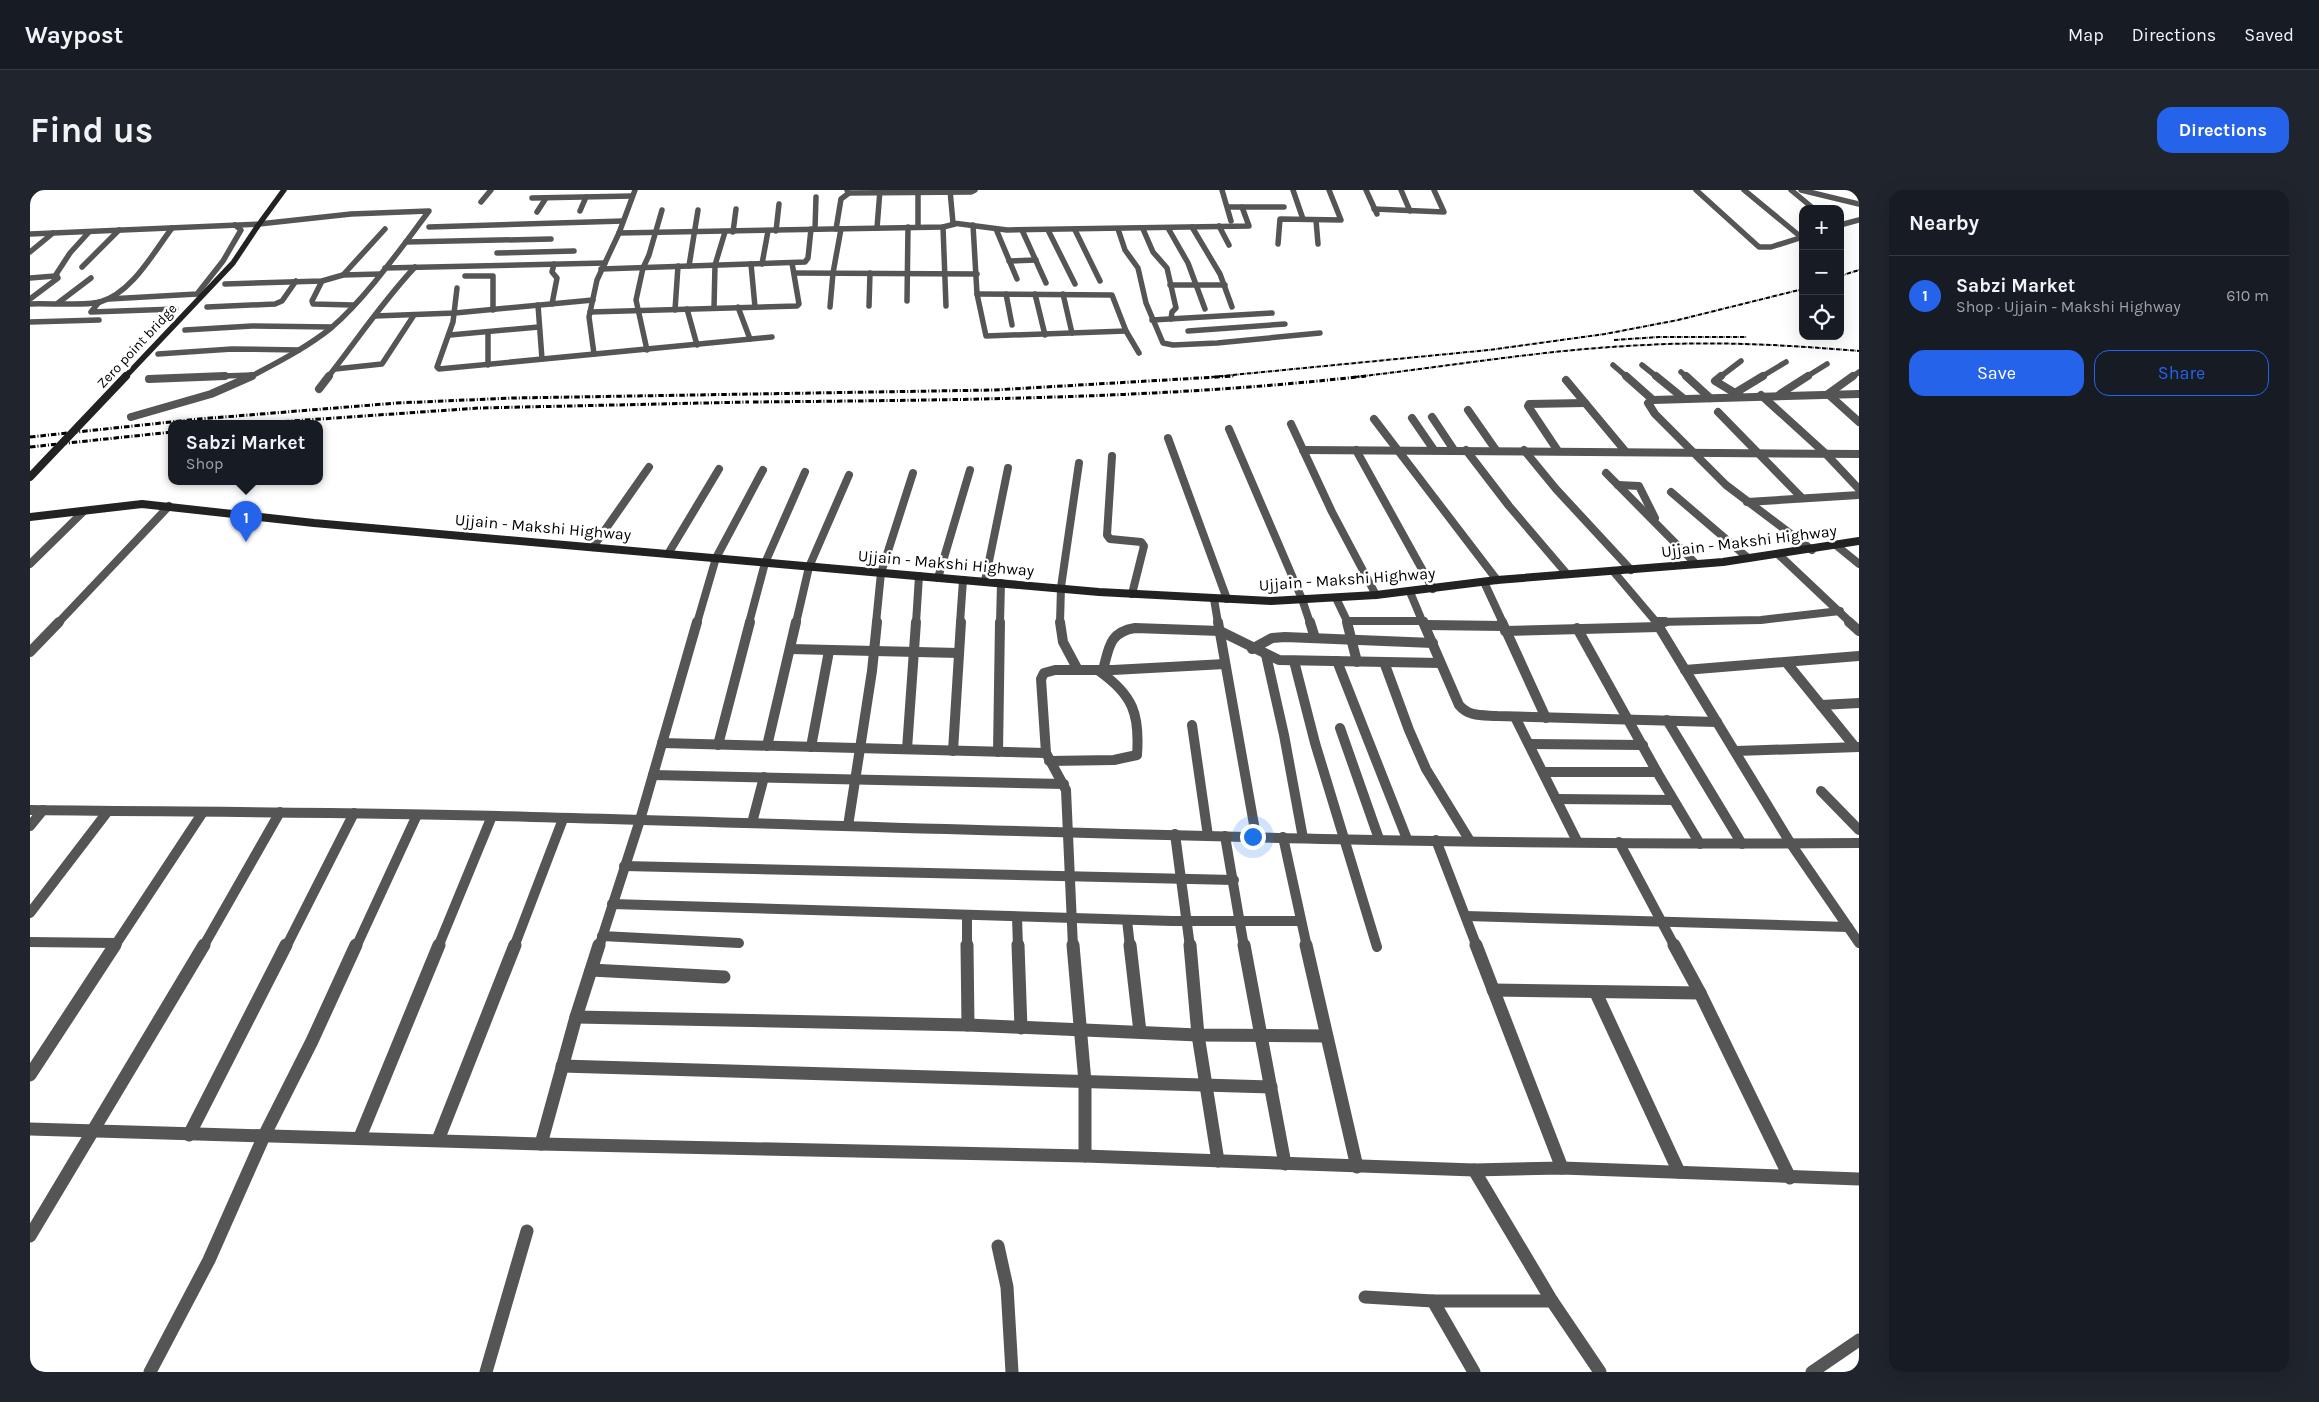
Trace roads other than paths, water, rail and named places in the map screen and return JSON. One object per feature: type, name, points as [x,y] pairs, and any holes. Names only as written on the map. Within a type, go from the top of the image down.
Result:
[{"type":"main road","name":"Zero point bridge","points":[[30,477],[233,263],[284,190]]},
{"type":"main road","name":"Ujjain - Makshi Highway","points":[[30,516],[83,512],[142,504],[265,519],[938,578],[1214,599],[1336,598],[1410,592],[1497,580],[1696,564],[1812,550],[1859,541]]},
{"type":"street","points":[[481,202],[491,190]]},
{"type":"street","points":[[577,223],[588,197],[594,190]]},
{"type":"street","points":[[594,354],[589,324],[593,300],[601,269],[619,233],[635,190]]},
{"type":"street","points":[[830,307],[841,199],[848,192],[971,192],[975,190]]},
{"type":"street","points":[[1222,190],[1231,221]]},
{"type":"street","points":[[1293,190],[1303,220]]},
{"type":"street","points":[[1278,244],[1280,219],[1341,220],[1330,190]]},
{"type":"street","points":[[1366,190],[1375,211],[1444,212],[1434,190]]},
{"type":"street","points":[[1401,190],[1410,211]]},
{"type":"street","points":[[1696,190],[1755,245],[1762,248],[1771,247],[1799,238]]},
{"type":"street","points":[[1744,190],[1799,235]]},
{"type":"street","points":[[1792,190],[1809,205]]},
{"type":"street","points":[[1801,190],[1859,204]]},
{"type":"street","points":[[1854,190],[1859,192]]},
{"type":"street","points":[[950,191],[953,222],[955,224]]},
{"type":"street","points":[[877,228],[880,192]]},
{"type":"street","points":[[915,192],[918,227]]},
{"type":"street","points":[[532,198],[632,196]]},
{"type":"street","points":[[601,269],[807,261],[816,197]]},
{"type":"street","points":[[539,224],[539,214],[546,198]]},
{"type":"street","points":[[776,231],[780,204]]},
{"type":"street","points":[[1228,207],[1284,207]]},
{"type":"street","points":[[619,233],[942,227],[955,224],[1022,230],[1249,226],[1242,207]]},
{"type":"street","points":[[733,232],[736,209]]},
{"type":"street","points":[[647,350],[636,300],[643,268],[662,210]]},
{"type":"street","points":[[690,266],[698,210]]},
{"type":"street","points":[[30,234],[235,225],[258,226],[351,214],[429,212],[353,305],[332,327],[301,350],[254,375],[211,394],[131,416]]},
{"type":"street","points":[[486,226],[489,217]]},
{"type":"street","points":[[444,227],[448,219]]},
{"type":"street","points":[[1316,220],[1318,244]]},
{"type":"street","points":[[1844,224],[1859,220]]},
{"type":"street","points":[[429,228],[623,221]]},
{"type":"street","points":[[30,304],[99,302],[109,299],[197,294],[223,261],[242,230],[235,225]]},
{"type":"street","points":[[973,225],[977,294],[984,334],[986,336],[1126,331]]},
{"type":"street","points":[[1219,226],[1229,245]]},
{"type":"street","points":[[907,301],[908,227]]},
{"type":"street","points":[[942,227],[946,306]]},
{"type":"street","points":[[1192,227],[1215,264],[1225,285],[1232,307]]},
{"type":"street","points":[[109,299],[118,293],[139,271],[172,228]]},
{"type":"street","points":[[996,228],[1017,279]]},
{"type":"street","points":[[1168,228],[1188,263],[1206,309]]},
{"type":"street","points":[[343,275],[385,229]]},
{"type":"street","points":[[1118,229],[1125,250],[1138,268],[1152,320],[1163,343],[1195,344],[1320,333]]},
{"type":"street","points":[[1143,229],[1153,252],[1167,268],[1176,308],[1172,312],[1171,319]]},
{"type":"street","points":[[82,267],[119,230]]},
{"type":"street","points":[[1022,230],[1046,283]]},
{"type":"street","points":[[1048,230],[1074,284]]},
{"type":"street","points":[[1075,230],[1100,281]]},
{"type":"street","points":[[762,264],[768,231]]},
{"type":"street","points":[[30,300],[58,278],[55,276],[65,259],[89,232]]},
{"type":"street","points":[[714,308],[715,265],[725,232]]},
{"type":"street","points":[[30,252],[53,233]]},
{"type":"street","points":[[406,242],[551,239]]},
{"type":"street","points":[[489,266],[505,240]]},
{"type":"street","points":[[497,253],[574,251]]},
{"type":"street","points":[[1009,261],[1036,260]]},
{"type":"street","points":[[385,268],[605,263]]},
{"type":"street","points":[[590,312],[797,306],[799,304],[792,263]]},
{"type":"street","points":[[552,304],[557,278],[552,272],[554,264]]},
{"type":"street","points":[[751,264],[755,307]]},
{"type":"street","points":[[675,310],[678,266]]},
{"type":"street","points":[[319,389],[396,286],[414,267]]},
{"type":"street","points":[[794,273],[977,274]]},
{"type":"street","points":[[869,306],[870,273]]},
{"type":"street","points":[[225,284],[322,281],[343,275],[380,274]]},
{"type":"street","points":[[30,278],[55,276]]},
{"type":"street","points":[[465,276],[493,276],[493,310]]},
{"type":"street","points":[[57,303],[91,278]]},
{"type":"street","points":[[207,307],[275,304],[282,301],[296,281]]},
{"type":"street","points":[[322,281],[312,301],[314,304],[353,305]]},
{"type":"street","points":[[1170,285],[1225,285]]},
{"type":"street","points":[[457,288],[455,313],[450,335],[438,367],[439,369],[772,337]]},
{"type":"street","points":[[977,294],[1108,294],[1114,296],[1126,331],[1139,353]]},
{"type":"street","points":[[1006,294],[1012,325]]},
{"type":"street","points":[[1035,294],[1045,334]]},
{"type":"street","points":[[1063,294],[1072,333]]},
{"type":"street","points":[[375,316],[455,313],[593,300]]},
{"type":"street","points":[[99,302],[91,312],[176,310]]},
{"type":"street","points":[[538,305],[542,359]]},
{"type":"street","points":[[738,307],[750,339]]},
{"type":"street","points":[[687,309],[698,345]]},
{"type":"street","points":[[1152,320],[1272,313]]},
{"type":"street","points":[[335,369],[382,364],[414,315]]},
{"type":"street","points":[[1182,319],[1195,344]]},
{"type":"street","points":[[30,322],[99,320]]},
{"type":"street","points":[[1188,331],[1285,324]]},
{"type":"street","points":[[185,330],[261,326],[332,327]]},
{"type":"street","points":[[450,335],[539,326]]},
{"type":"street","points":[[488,332],[488,365]]},
{"type":"street","points":[[158,354],[232,349],[301,350]]},
{"type":"street","points":[[1738,395],[1715,380],[1741,361]]},
{"type":"street","points":[[1738,395],[1786,362]]},
{"type":"street","points":[[1779,395],[1827,364]]},
{"type":"street","points":[[1613,365],[1653,400]]},
{"type":"street","points":[[1642,365],[1683,398]]},
{"type":"street","points":[[1681,372],[1710,398]]},
{"type":"street","points":[[1828,394],[1859,372]]},
{"type":"street","points":[[149,379],[254,375]]},
{"type":"street","points":[[1566,380],[1626,452]]},
{"type":"street","points":[[1828,394],[1859,422]]},
{"type":"street","points":[[1812,550],[1747,502],[1714,474],[1649,407],[1648,403],[1653,400],[1738,395],[1859,394]]},
{"type":"street","points":[[1761,396],[1826,454],[1859,489]]},
{"type":"street","points":[[1558,451],[1528,406],[1529,404],[1585,403]]},
{"type":"street","points":[[1468,410],[1496,450]]},
{"type":"street","points":[[1718,412],[1802,498]]},
{"type":"street","points":[[1432,417],[1454,450]]},
{"type":"street","points":[[1374,418],[1396,450],[1442,505],[1497,580]]},
{"type":"street","points":[[1412,418],[1434,450]]},
{"type":"street","points":[[1291,424],[1336,520],[1376,595]]},
{"type":"street","points":[[1229,429],[1302,599],[1315,638]]},
{"type":"street","points":[[1168,438],[1227,599]]},
{"type":"street","points":[[1303,450],[1524,450],[1859,454]]},
{"type":"street","points":[[1356,450],[1433,589]]},
{"type":"street","points":[[1466,450],[1509,506],[1567,574]]},
{"type":"street","points":[[1524,450],[1556,489],[1631,570]]},
{"type":"street","points":[[1112,456],[1107,535],[1110,539],[1141,542],[1144,546],[1132,594]]},
{"type":"street","points":[[1078,463],[1061,587],[1060,626],[1063,642],[1078,670]]},
{"type":"street","points":[[593,547],[649,467]]},
{"type":"street","points":[[985,581],[1008,468]]},
{"type":"street","points":[[668,554],[718,469]]},
{"type":"street","points":[[541,1144],[576,1018],[640,820],[716,558],[763,470]]},
{"type":"street","points":[[938,578],[970,470]]},
{"type":"street","points":[[718,744],[765,563],[805,472]]},
{"type":"street","points":[[1606,472],[1696,564]]},
{"type":"street","points":[[848,826],[874,651],[881,573],[913,473]]},
{"type":"street","points":[[766,746],[809,567],[849,474]]},
{"type":"street","points":[[1618,485],[1639,486],[1658,525]]},
{"type":"street","points":[[1671,492],[1748,558]]},
{"type":"street","points":[[1747,502],[1859,495]]},
{"type":"street","points":[[30,652],[169,506]]},
{"type":"street","points":[[30,564],[83,512]]},
{"type":"street","points":[[1837,546],[1859,564]]},
{"type":"street","points":[[1778,554],[1859,631]]},
{"type":"street","points":[[1613,571],[1657,624],[1791,844],[1859,943]]},
{"type":"street","points":[[907,749],[919,576]]},
{"type":"street","points":[[953,751],[963,580]]},
{"type":"street","points":[[1484,582],[1546,718]]},
{"type":"street","points":[[998,752],[1001,583]]},
{"type":"street","points":[[1410,592],[1459,705],[1465,712],[1475,715],[1515,717],[1717,722]]},
{"type":"street","points":[[1336,598],[1347,621],[1350,640],[1357,662]]},
{"type":"street","points":[[1214,599],[1256,836]]},
{"type":"street","points":[[1347,621],[1425,623],[1504,629],[1577,628],[1761,620],[1840,612]]},
{"type":"street","points":[[1577,628],[1673,800],[1700,844]]},
{"type":"street","points":[[1101,670],[1114,636],[1124,629],[1220,631],[1279,660],[1440,663]]},
{"type":"street","points":[[1252,648],[1272,638],[1433,643]]},
{"type":"street","points":[[790,649],[959,653]]},
{"type":"street","points":[[811,747],[829,650]]},
{"type":"street","points":[[1266,655],[1291,771],[1302,838]]},
{"type":"street","points":[[1685,670],[1859,656]]},
{"type":"street","points":[[1294,661],[1343,838],[1377,947]]},
{"type":"street","points":[[1337,661],[1407,839]]},
{"type":"street","points":[[1384,662],[1425,769],[1447,806],[1464,827],[1470,841]]},
{"type":"street","points":[[1786,662],[1857,747]]},
{"type":"street","points":[[1085,1156],[1084,1082],[1071,918],[1064,784],[1048,757],[1041,679],[1044,674],[1055,670],[1101,670],[1224,664]]},
{"type":"street","points":[[662,743],[998,752],[1048,757],[1114,760],[1137,755],[1138,742],[1133,706],[1126,692],[1101,670]]},
{"type":"street","points":[[1821,705],[1859,703]]},
{"type":"street","points":[[1515,717],[1577,842]]},
{"type":"street","points":[[1667,720],[1742,844]]},
{"type":"street","points":[[1192,725],[1208,836]]},
{"type":"street","points":[[1340,728],[1379,839]]},
{"type":"street","points":[[1530,744],[1643,745]]},
{"type":"street","points":[[1736,751],[1857,747]]},
{"type":"street","points":[[1543,772],[1658,772]]},
{"type":"street","points":[[653,775],[1064,784]]},
{"type":"street","points":[[752,823],[764,777]]},
{"type":"street","points":[[1821,791],[1859,830]]},
{"type":"street","points":[[1556,799],[1673,800]]},
{"type":"street","points":[[30,810],[492,816],[1302,838],[1700,844],[1859,843]]},
{"type":"street","points":[[30,826],[43,810]]},
{"type":"street","points":[[30,913],[108,811]]},
{"type":"street","points":[[30,1075],[203,812]]},
{"type":"street","points":[[30,1236],[280,812]]},
{"type":"street","points":[[189,1134],[354,813]]},
{"type":"street","points":[[150,1372],[209,1260],[264,1136],[312,1041],[417,815]]},
{"type":"street","points":[[360,1137],[492,816]]},
{"type":"street","points":[[438,1140],[462,1083],[562,819]]},
{"type":"street","points":[[1175,834],[1187,922],[1198,1035],[1218,1161]]},
{"type":"street","points":[[1225,836],[1259,1035],[1285,1164]]},
{"type":"street","points":[[1283,837],[1326,1036],[1357,1167]]},
{"type":"street","points":[[1436,840],[1562,1168]]},
{"type":"street","points":[[1619,842],[1700,993],[1790,1178]]},
{"type":"street","points":[[624,866],[1234,880]]},
{"type":"street","points":[[612,904],[1187,922],[1301,922]]},
{"type":"street","points":[[967,916],[968,1026]]},
{"type":"street","points":[[1466,916],[1661,920],[1848,927]]},
{"type":"street","points":[[1017,917],[1021,1028]]},
{"type":"street","points":[[1127,920],[1140,1032]]},
{"type":"street","points":[[602,936],[740,943]]},
{"type":"street","points":[[30,942],[117,943]]},
{"type":"street","points":[[591,970],[724,977]]},
{"type":"street","points":[[1493,990],[1596,993],[1700,993]]},
{"type":"street","points":[[1596,993],[1679,1172]]},
{"type":"street","points":[[576,1018],[968,1026],[1198,1035],[1326,1036]]},
{"type":"street","points":[[562,1066],[1271,1087]]},
{"type":"street","points":[[30,1129],[91,1132],[360,1137],[541,1144],[1085,1156],[1474,1170],[1562,1168],[1790,1178],[1859,1179]]},
{"type":"street","points":[[1474,1170],[1552,1302],[1600,1372]]},
{"type":"street","points":[[486,1372],[526,1231]]},
{"type":"street","points":[[998,1246],[1007,1287],[1012,1372]]},
{"type":"street","points":[[1365,1297],[1433,1302],[1552,1302]]},
{"type":"street","points":[[1433,1302],[1474,1372]]},
{"type":"street","points":[[1812,1372],[1859,1340]]},
{"type":"railway","points":[[1844,275],[1859,270]]},
{"type":"railway","points":[[1212,377],[1489,350],[1605,334],[1678,320],[1799,290]]},
{"type":"railway","points":[[1614,340],[1659,337],[1747,337]]},
{"type":"railway","points":[[1355,377],[1573,350],[1646,345],[1752,344],[1859,351]]},
{"type":"railway","points":[[190,420],[397,403],[513,398],[994,390],[1234,376]]},
{"type":"railway","points":[[753,402],[983,399],[1137,394],[1290,384],[1366,376]]},
{"type":"railway","points":[[306,420],[479,408],[749,402]]},
{"type":"railway","points":[[30,437],[168,422]]},
{"type":"railway","points":[[30,447],[168,432]]},
{"type":"place","name":"Sabzi Market","points":[[246,542]]}]
